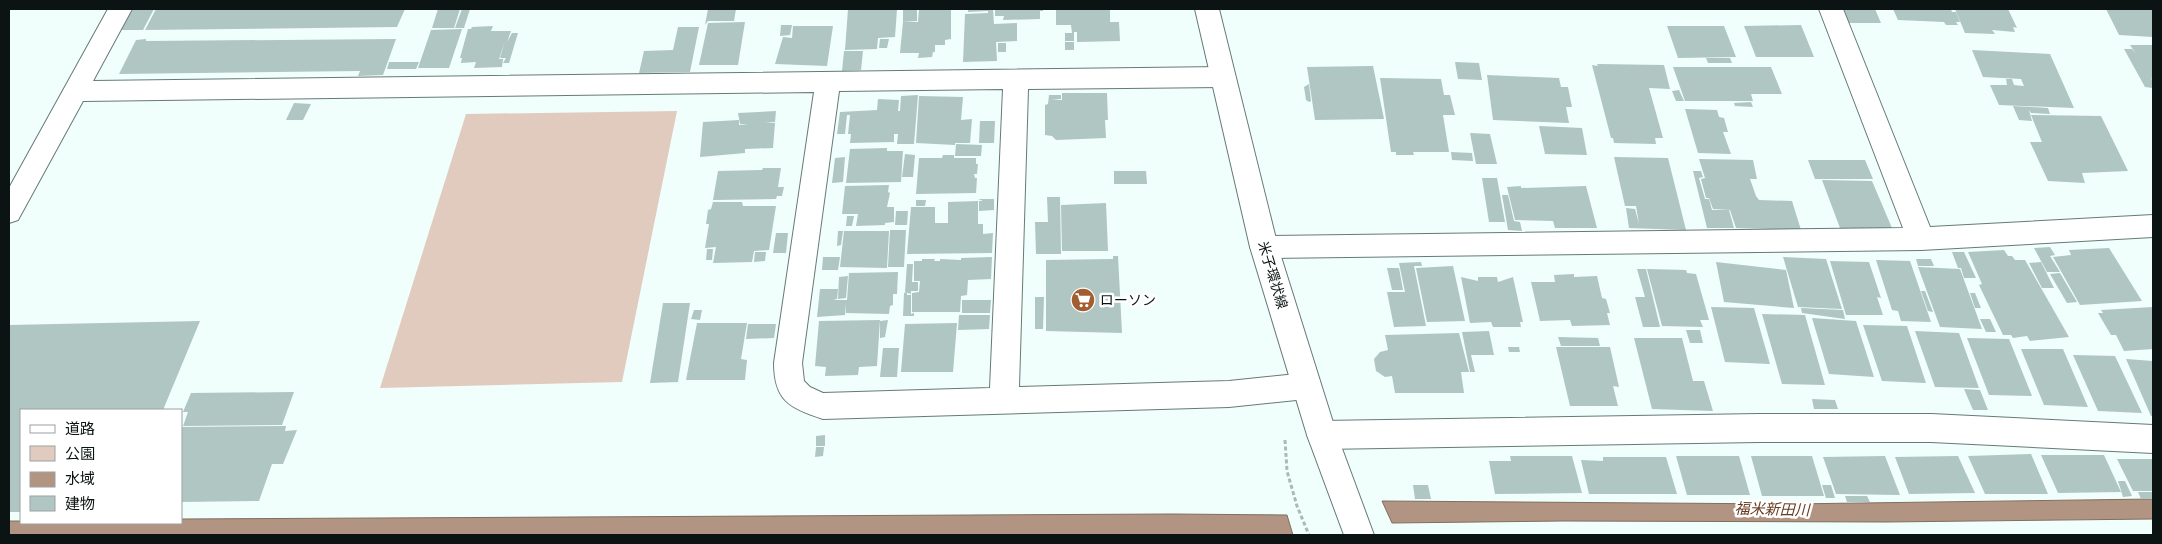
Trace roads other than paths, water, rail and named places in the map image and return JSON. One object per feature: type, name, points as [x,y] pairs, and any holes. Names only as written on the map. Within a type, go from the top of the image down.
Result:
[{"type":"street","points":[[9,212],[120,9]]},
{"type":"street","name":"米子環状線","points":[[1206,9],[1264,247],[1322,435],[1359,535]]},
{"type":"street","points":[[1831,9],[1921,239]]},
{"type":"street","points":[[75,91],[1222,77]]},
{"type":"street","points":[[1004,401],[1016,81]]},
{"type":"street","points":[[828,83],[788,363],[787,380],[794,393],[823,406],[1229,394],[1306,386]]},
{"type":"street","points":[[1264,247],[1921,239],[2153,226]]},
{"type":"street","points":[[1322,435],[1768,428],[1931,428],[2153,439]]},
{"type":"water","name":"福米新田川","points":[[2153,499],[2153,519],[1886,522],[1563,521],[1392,523],[1382,501],[1789,504]]},
{"type":"water","points":[[1287,515],[1293,535],[9,535],[9,521],[20,521],[20,524],[182,524],[182,519]]},
{"type":"place","name":"ローソン","points":[[1083,300]]}]
